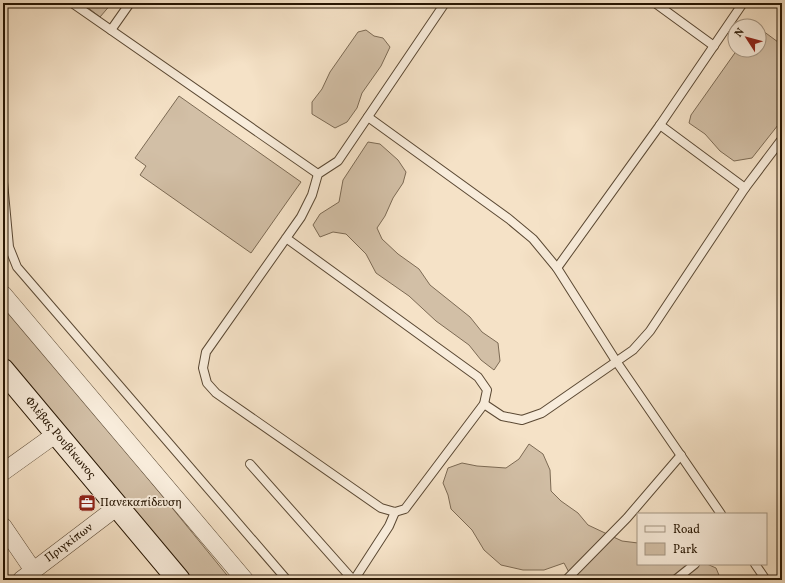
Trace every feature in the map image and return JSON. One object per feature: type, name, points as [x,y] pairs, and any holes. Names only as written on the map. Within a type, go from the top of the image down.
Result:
[{"type":"street","points":[[3,294],[245,580]]},
{"type":"street","name":"Φλέβας Ρουβίκωνος","points":[[3,370],[179,580]]},
{"type":"street","points":[[3,472],[56,434]]},
{"type":"street","name":"Πριγκίπων","points":[[27,575],[117,507]]},
{"type":"street","points":[[3,526],[27,575]]},
{"type":"lane","points":[[72,3],[318,174]]},
{"type":"lane","points":[[111,30],[130,3]]},
{"type":"lane","points":[[286,238],[478,377],[487,390],[484,404],[405,509],[395,512],[382,508],[216,393],[207,383],[203,368],[206,352],[286,238],[301,217],[312,195],[318,174],[338,161],[445,3]]},
{"type":"lane","points":[[655,3],[714,46]]},
{"type":"lane","points":[[557,268],[660,126],[742,3]]},
{"type":"lane","points":[[368,117],[509,219],[533,239],[557,268],[616,361],[720,513]]},
{"type":"lane","points":[[660,126],[745,188]]},
{"type":"lane","points":[[484,404],[502,416],[522,420],[542,412],[633,350],[650,331],[745,188],[782,139]]},
{"type":"lane","points":[[3,182],[10,247],[17,267],[287,580]]},
{"type":"lane","points":[[566,580],[627,518],[681,455]]},
{"type":"lane","points":[[250,464],[354,580],[389,526],[395,512]]},
{"type":"lane","points":[[675,580],[694,565]]},
{"type":"lane","points":[[756,565],[766,580]]},
{"type":"green space","points":[[82,3],[112,3],[100,17]]},
{"type":"green space","points":[[366,30],[374,36],[383,38],[390,47],[381,66],[362,93],[357,108],[347,122],[335,128],[312,114],[312,102],[322,89],[330,72],[358,32]]},
{"type":"green space","points":[[767,34],[782,45],[782,120],[752,158],[734,161],[720,151],[705,134],[689,123],[691,115],[731,58],[767,58]]},
{"type":"green space","points":[[179,96],[301,182],[251,253],[140,175],[146,166],[135,158]]},
{"type":"green space","points":[[368,142],[380,144],[398,160],[406,172],[403,183],[377,228],[382,239],[398,254],[419,269],[430,285],[470,317],[482,332],[498,343],[500,361],[494,370],[481,360],[469,345],[436,321],[409,296],[376,273],[366,254],[346,234],[333,232],[320,237],[313,225],[320,214],[339,202],[343,180]]},
{"type":"green space","points":[[3,301],[231,580],[193,580],[3,355]]},
{"type":"green space","points":[[529,444],[543,454],[550,470],[551,491],[561,501],[578,513],[588,525],[622,541],[637,543],[637,565],[709,565],[716,568],[721,580],[573,580],[564,563],[544,570],[523,570],[501,565],[484,550],[472,530],[451,509],[448,495],[443,483],[448,468],[462,463],[477,466],[506,468],[519,459]]},
{"type":"place","name":"Πανεκαπίδευση","points":[[87,503]]}]
